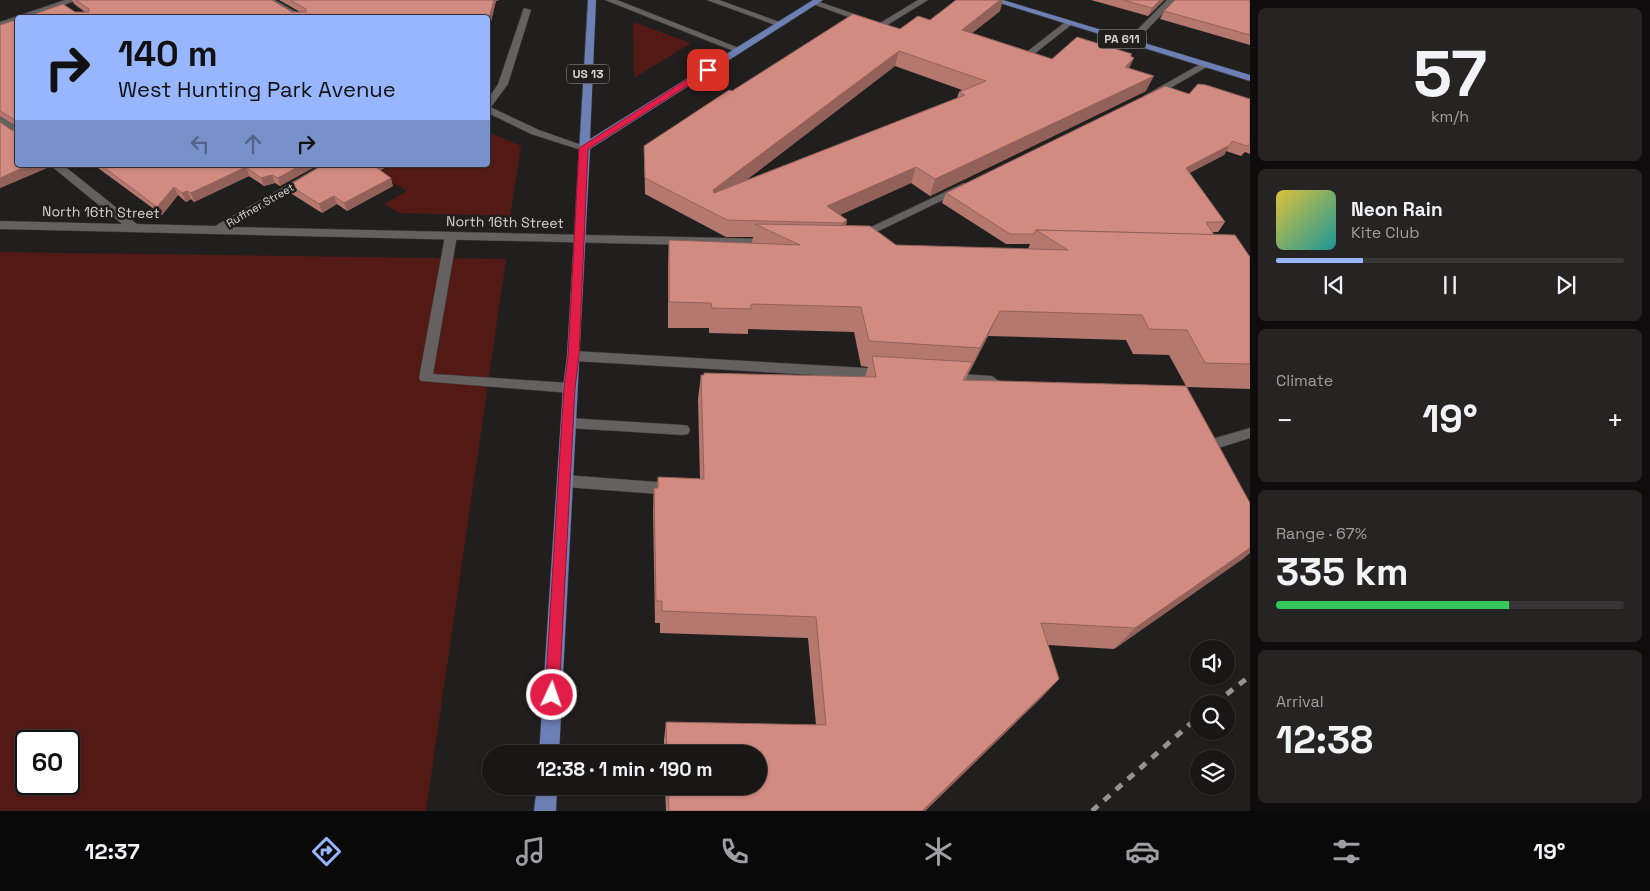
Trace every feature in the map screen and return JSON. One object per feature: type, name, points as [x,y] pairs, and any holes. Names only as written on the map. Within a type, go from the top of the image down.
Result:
[{"type":"main road","name":"US 13","points":[[549,745],[570,388],[574,356],[578,239],[592,0]]},
{"type":"main road","name":"PA 611","points":[[994,0],[1250,78]]},
{"type":"main road","points":[[584,148],[816,1]]},
{"type":"main road","points":[[545,811],[546,795]]},
{"type":"street","points":[[34,0],[48,8]]},
{"type":"street","points":[[268,0],[297,15]]},
{"type":"street","points":[[609,0],[739,50]]},
{"type":"street","points":[[1131,41],[1172,0]]},
{"type":"street","points":[[30,15],[48,8],[69,4]]},
{"type":"street","points":[[0,25],[15,20]]},
{"type":"street","points":[[1141,101],[1207,64]]},
{"type":"street","points":[[490,108],[535,132],[584,148]]},
{"type":"street","points":[[0,119],[15,132]]},
{"type":"street","points":[[58,167],[134,228]]},
{"type":"street","name":"Ruffner Street","points":[[217,230],[327,167]]},
{"type":"street","points":[[870,246],[850,243],[974,181]]},
{"type":"street","name":"North 16th Street","points":[[0,225],[782,244]]},
{"type":"lane","points":[[711,0],[728,2],[781,24]]},
{"type":"lane","points":[[816,1],[881,26],[924,0]]},
{"type":"lane","points":[[490,104],[503,84],[527,10]]},
{"type":"lane","points":[[1003,54],[1021,60],[1068,22]]},
{"type":"lane","points":[[451,236],[426,378],[570,388]]},
{"type":"lane","points":[[574,356],[894,375]]},
{"type":"lane","points":[[933,377],[1002,382]]},
{"type":"lane","points":[[568,423],[683,430]]},
{"type":"lane","points":[[1194,440],[1198,449],[1250,433]]},
{"type":"lane","points":[[564,482],[676,490]]},
{"type":"shaded area","points":[[633,22],[691,43],[634,78]]},
{"type":"shaded area","points":[[490,133],[521,146],[510,216],[399,213],[384,204],[407,191],[377,174],[389,167],[490,167]]},
{"type":"shaded area","points":[[0,252],[506,259],[426,811],[0,811]]},
{"type":"building","points":[[76,0],[272,0],[292,12],[306,12],[306,9],[290,0],[494,0],[490,15],[32,15],[63,4],[75,12],[89,12],[89,9]]},
{"type":"building","points":[[956,0],[1000,0],[962,30],[1052,59],[1077,37],[1132,54],[1130,56],[1134,58],[1125,67],[1154,76],[935,179],[916,167],[827,206],[847,220],[842,223],[727,220],[645,178],[644,146],[729,90],[732,91],[853,14],[900,29],[918,16],[930,20]],"holes":[[[899,51],[986,81],[959,92],[965,95],[714,193],[713,190]]]},
{"type":"building","points":[[1123,0],[1160,0],[1152,8]]},
{"type":"building","points":[[1175,0],[1250,0],[1250,35],[1164,11]]},
{"type":"building","points":[[15,20],[15,120],[0,111],[0,25]]},
{"type":"building","points":[[1198,84],[1250,99],[1250,143],[1247,146],[1232,141],[1230,145],[1186,168],[1225,222],[1206,222],[1214,235],[1036,230],[1034,234],[1010,234],[946,193],[1165,86],[1189,94]]},
{"type":"building","points":[[15,120],[15,167],[25,167],[0,178],[0,122],[13,131]]},
{"type":"building","points":[[104,167],[246,167],[191,193],[187,191],[182,193],[174,187],[157,207]]},
{"type":"building","points":[[246,167],[297,167],[278,178],[272,175],[261,178]]},
{"type":"building","points":[[320,167],[376,167],[391,178],[344,203],[334,196],[319,204],[289,185]]},
{"type":"building","points":[[755,224],[870,226],[896,245],[1068,250],[1036,230],[1235,235],[1250,257],[1250,364],[1205,363],[1187,330],[1149,329],[1142,315],[1000,311],[980,348],[869,341],[861,307],[751,304],[751,309],[712,308],[711,303],[669,302],[669,240],[800,245]]},
{"type":"building","points":[[872,356],[973,362],[963,380],[1186,386],[1250,503],[1250,548],[1135,628],[1041,623],[1059,679],[922,811],[669,811],[668,795],[767,795],[767,745],[667,745],[666,722],[826,725],[816,617],[662,611],[662,601],[656,601],[654,488],[658,488],[658,477],[704,479],[701,375],[704,375],[704,373],[876,377]]},
{"type":"railway","points":[[1226,695],[1250,676]]},
{"type":"railway","points":[[1092,811],[1190,724]]},
{"type":"route","points":[[552,695],[570,388],[574,356],[577,256],[584,148],[708,70]]}]
